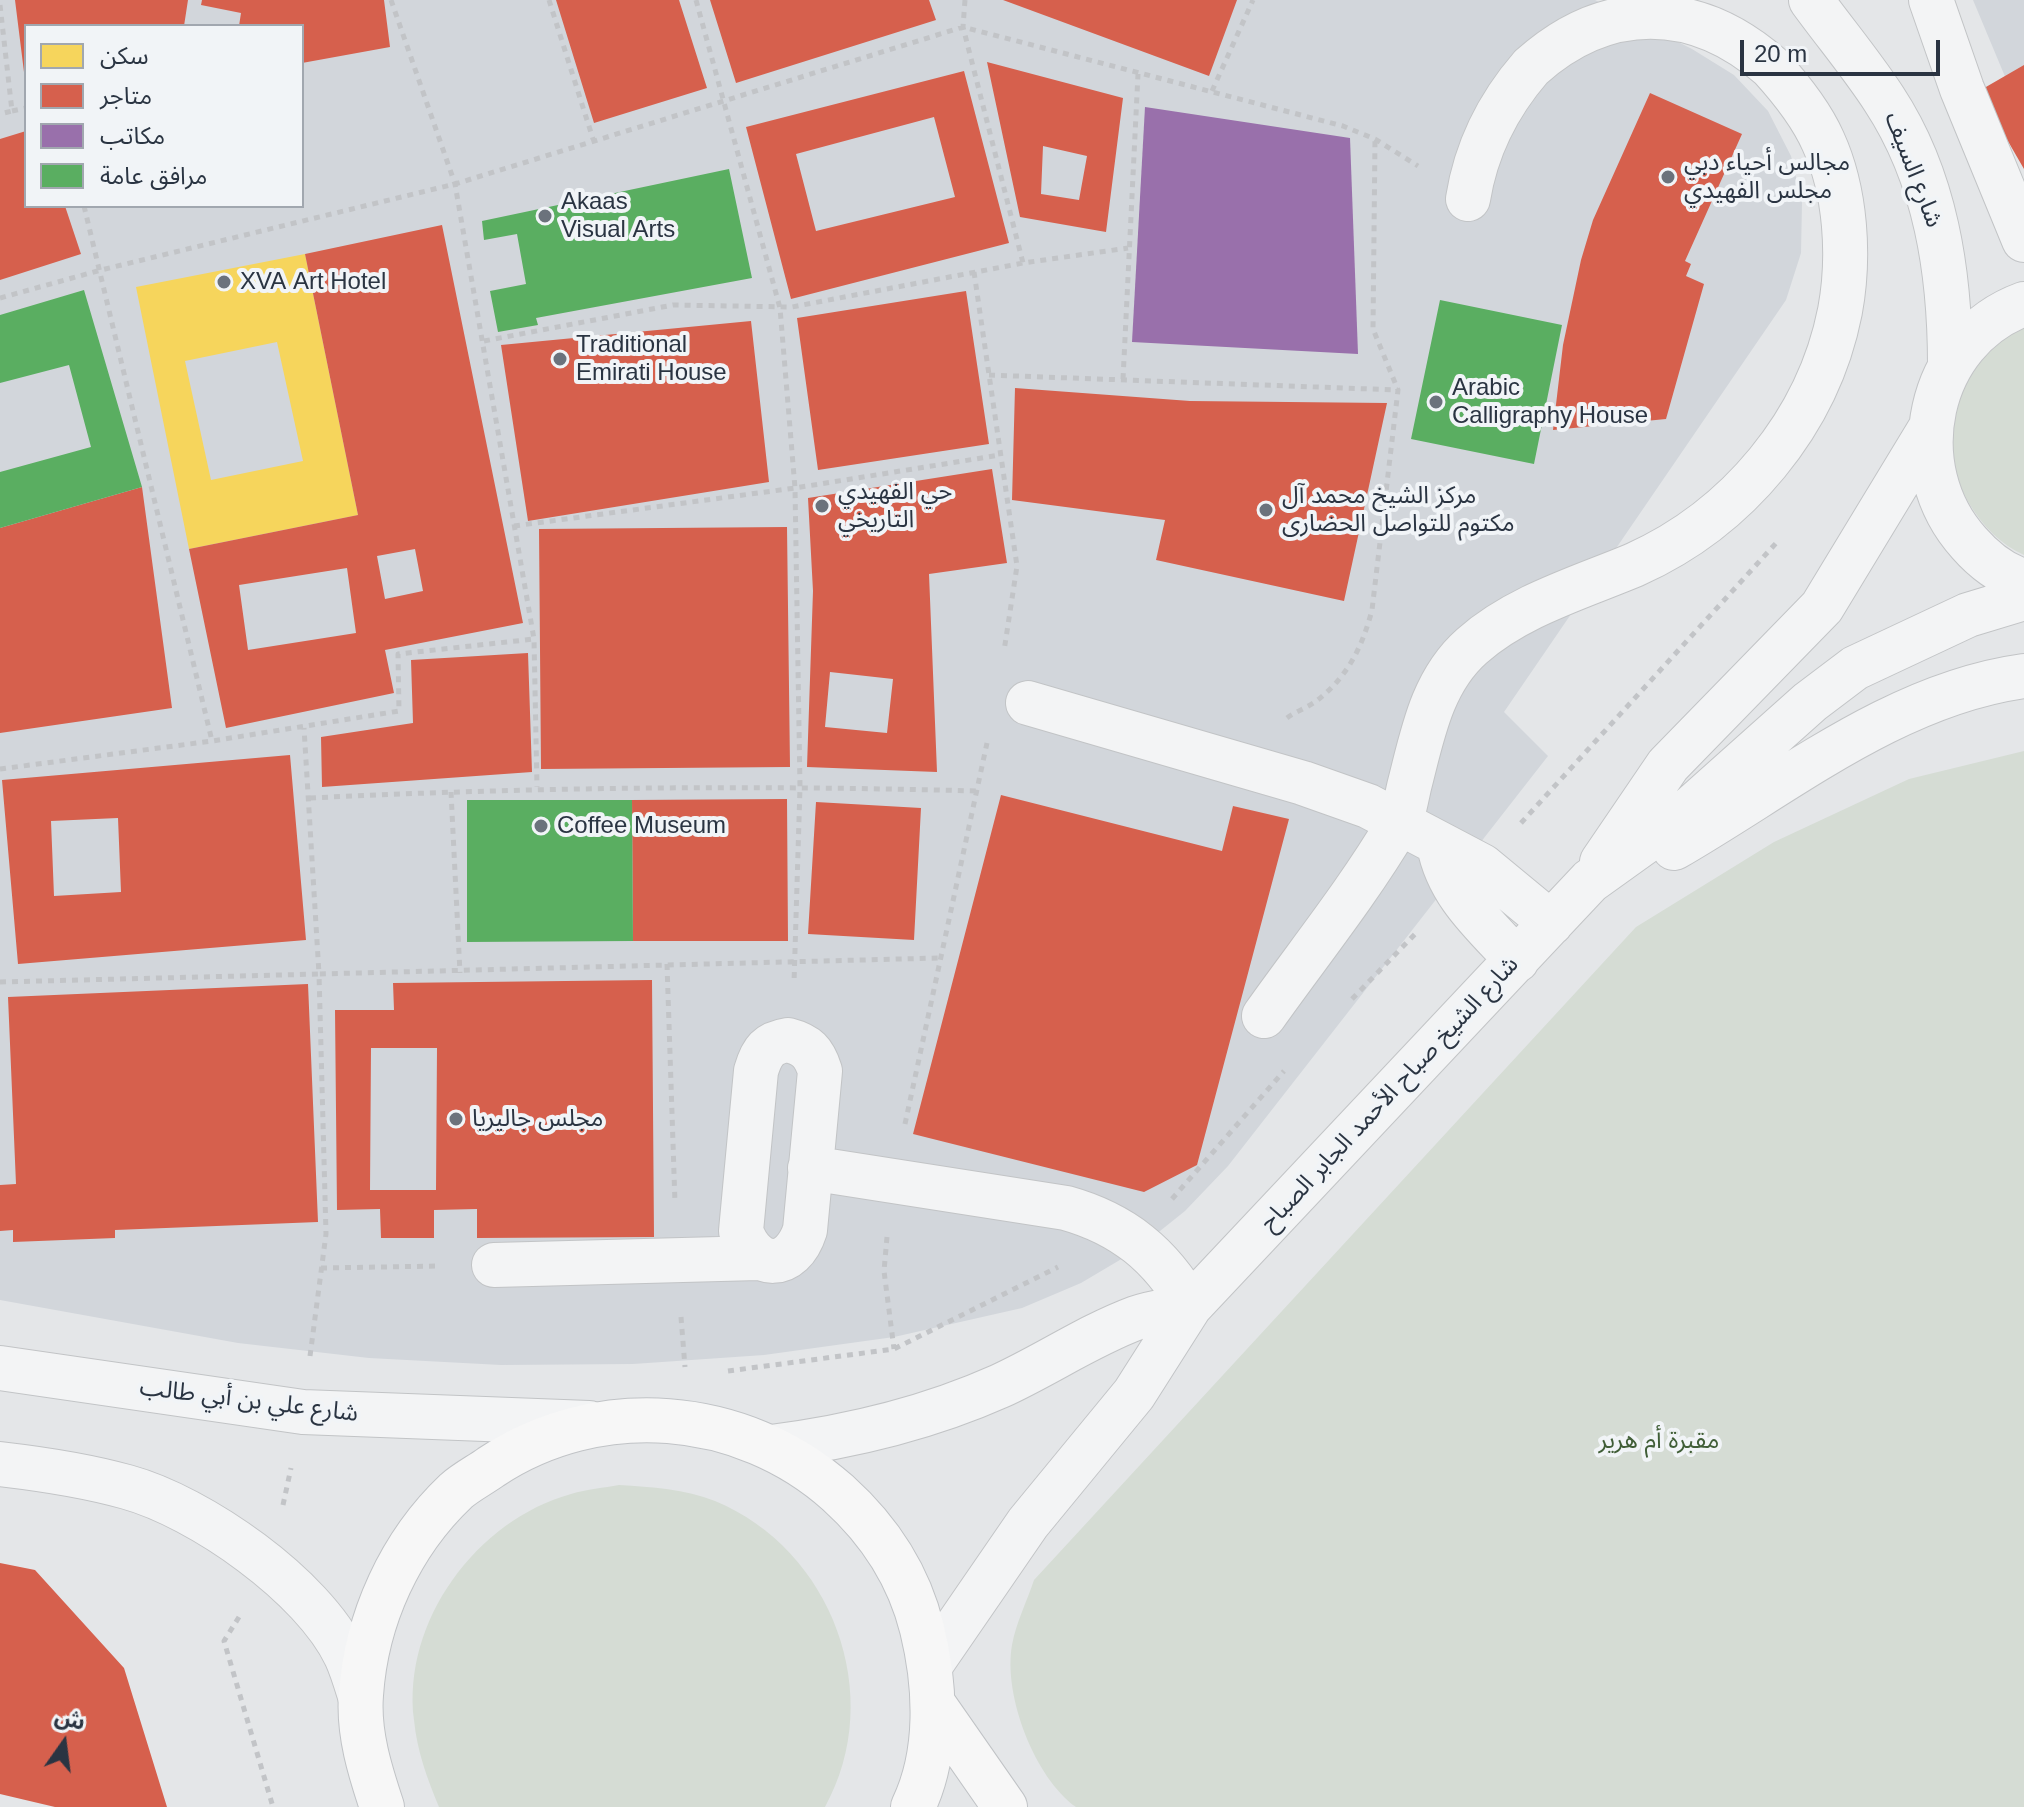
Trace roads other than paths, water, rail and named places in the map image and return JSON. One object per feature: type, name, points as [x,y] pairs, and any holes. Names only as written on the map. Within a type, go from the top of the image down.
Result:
[{"type":"main road","points":[[382,1807],[366,1760],[360,1696],[373,1620],[406,1550],[456,1490],[521,1447],[595,1423],[644,1419],[693,1423],[732,1431],[771,1447],[818,1476],[861,1514],[886,1547],[918,1610],[932,1685],[922,1788],[913,1807]]},
{"type":"main road","points":[[932,1685],[1005,1807]]},
{"type":"street","name":"شارع السيف","points":[[1811,0],[1885,100],[1910,148],[1930,202],[1944,255],[1950,310],[1950,365]]},
{"type":"street","points":[[1931,0],[1962,89],[2024,240]]},
{"type":"street","points":[[1264,1016],[1400,822],[1431,705],[1466,651],[1490,630],[1518,614],[1640,562],[1689,536],[1733,501],[1771,460],[1802,415],[1825,364],[1840,311],[1845,256],[1840,197],[1823,141],[1792,90],[1728,26],[1699,12],[1668,4],[1636,2],[1601,11],[1584,20],[1543,53],[1500,109],[1483,142],[1468,199]]},
{"type":"street","points":[[2024,304],[2008,310],[1975,334],[1950,365],[1936,396],[1929,452],[1937,490],[1954,527],[1981,556],[2024,581]]},
{"type":"street","name":"شارع الشيخ صباح الأحمد الجابر الصباح","points":[[932,1685],[1028,1523],[1134,1394],[1190,1306],[1590,881],[1668,765],[1822,607],[1930,429]]},
{"type":"street","name":"شارع الشيخ صباح الأحمد الجابر الصباح","points":[[1590,881],[1689,810],[1810,702],[1855,668],[1968,615],[2024,598]]},
{"type":"street","points":[[1590,881],[1667,852],[1861,733],[1935,699],[2024,676]]},
{"type":"street","points":[[1028,703],[1336,794],[1400,822],[1482,866],[1551,923]]},
{"type":"street","points":[[1439,845],[1444,869],[1456,892],[1517,960]]},
{"type":"street","points":[[494,1265],[677,1259],[758,1258],[774,1261],[789,1257],[800,1246],[805,1230],[820,1071],[815,1056],[804,1044],[788,1040],[772,1043],[761,1055],[756,1071],[741,1231],[746,1246],[758,1258]]},
{"type":"street","points":[[771,1447],[844,1438],[924,1415],[1000,1386],[1092,1337],[1140,1317],[1190,1306],[1174,1279],[1152,1254],[1098,1217],[1066,1208],[810,1168]]},
{"type":"street","name":"شارع علي بن أبي طالب","points":[[0,1368],[303,1412],[595,1423]]},
{"type":"street","points":[[0,1464],[75,1474],[130,1487],[183,1509],[231,1538],[270,1568],[315,1612],[345,1654],[360,1696]]},
{"type":"place","name":"مجالس أحياء دبي مجلس الفهيدي","points":[[1668,177]]},
{"type":"place","name":"Akaas Visual Arts","points":[[545,216]]},
{"type":"place","name":"XVA Art Hotel","points":[[224,282]]},
{"type":"place","name":"Traditional Emirati House","points":[[560,359]]},
{"type":"place","name":"Arabic Calligraphy House","points":[[1436,402]]},
{"type":"place","name":"حي الفهيدي التاريخي","points":[[822,506]]},
{"type":"place","name":"مركز الشيخ محمد آل مكتوم للتواصل الحضارى","points":[[1266,510]]},
{"type":"place","name":"Coffee Museum","points":[[541,826]]},
{"type":"place","name":"مجلس جاليريا","points":[[456,1119]]},
{"type":"park label","name":"مقبرة أم هرير","points":[[1659,1441]]}]
